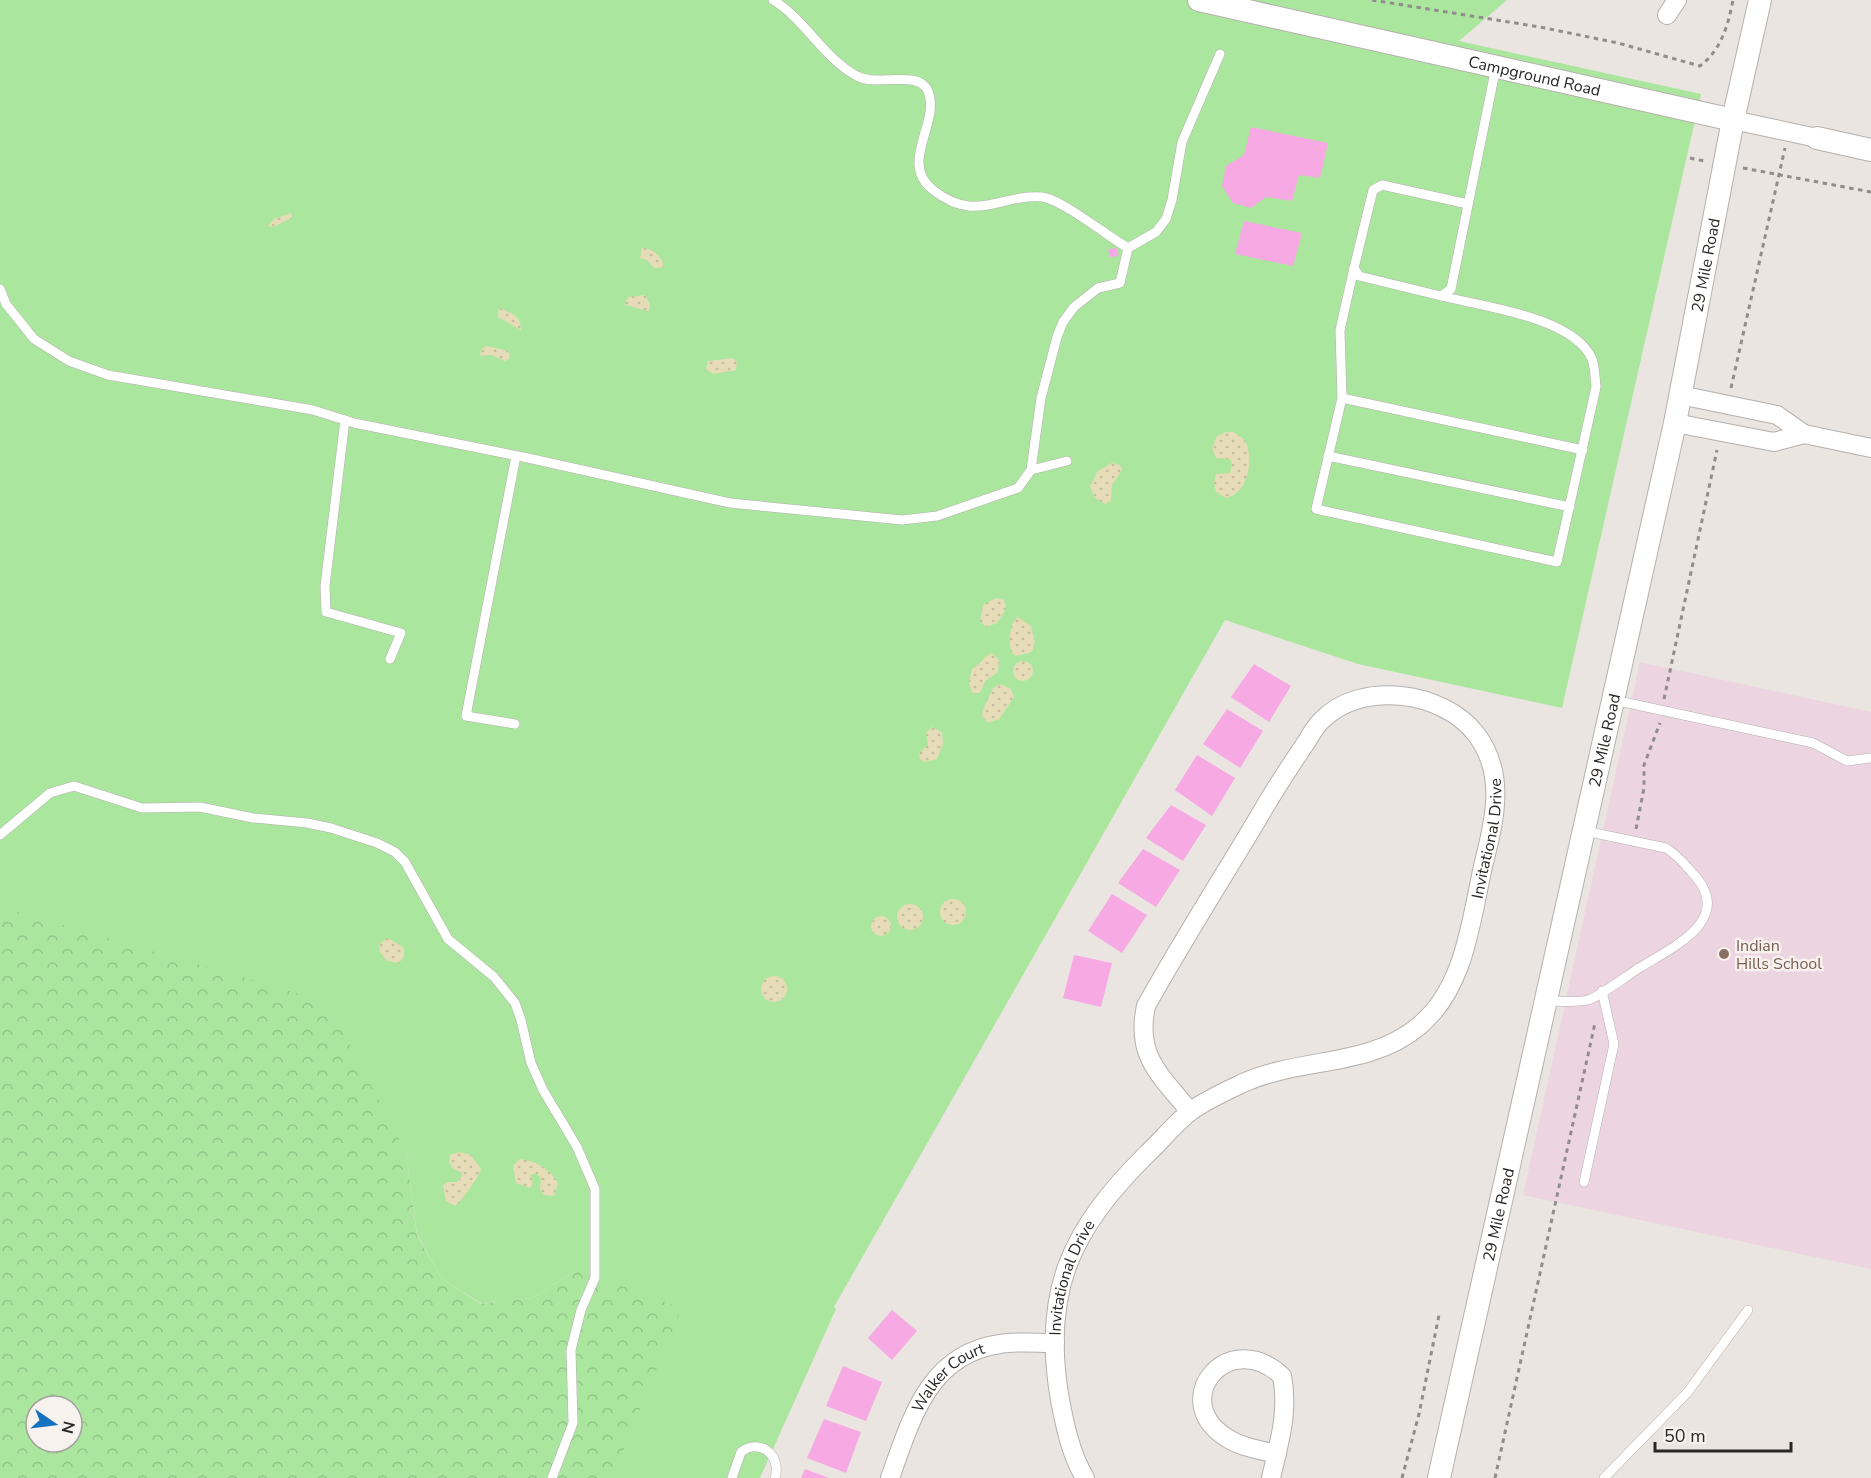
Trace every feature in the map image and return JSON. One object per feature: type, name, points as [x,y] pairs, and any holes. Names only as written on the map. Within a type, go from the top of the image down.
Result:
[{"type":"street","name":"Campground Road","points":[[1199,0],[1871,150]]},
{"type":"street","name":"29 Mile Road","points":[[1438,1478],[1675,423],[1733,120],[1760,0]]},
{"type":"street","points":[[1680,395],[1777,415],[1804,434],[1871,448]]},
{"type":"street","points":[[1675,423],[1774,441],[1804,434]]},
{"type":"street","name":"Invitational Drive","points":[[1085,1478],[1065,1428],[1055,1370],[1056,1320],[1066,1266],[1078,1238],[1119,1181],[1190,1112],[1247,1081],[1368,1053],[1395,1042],[1419,1026],[1437,1008],[1452,986],[1461,957],[1491,833],[1497,790],[1491,759],[1477,735],[1463,720],[1434,704],[1389,695],[1347,702],[1322,720],[1278,785],[1146,1006],[1142,1038],[1147,1056],[1190,1112]]},
{"type":"street","name":"Walker Court","points":[[890,1478],[910,1421],[924,1391],[946,1368],[968,1353],[1000,1344],[1055,1343]]},
{"type":"street","points":[[1271,1478],[1277,1454],[1286,1413],[1282,1376],[1270,1365],[1251,1359],[1228,1361],[1215,1370],[1203,1385],[1202,1402],[1211,1423],[1224,1437],[1277,1454]]},
{"type":"lane","points":[[773,0],[790,10],[827,52],[856,76],[874,81],[912,79],[921,82],[928,91],[929,105],[920,149],[920,169],[924,180],[940,195],[975,207],[1031,198],[1053,200],[1128,248]]},
{"type":"lane","points":[[0,289],[6,304],[34,339],[69,361],[108,375],[303,408],[345,420],[730,503],[902,520],[937,516],[993,499],[1018,488],[1030,470],[1041,398],[1054,346],[1063,322],[1074,307],[1098,288],[1120,283],[1128,248],[1156,232],[1166,219],[1182,142],[1220,54]]},
{"type":"lane","points":[[1441,296],[1450,289],[1496,67]]},
{"type":"lane","points":[[1354,267],[1359,276],[1550,323],[1575,339],[1592,358],[1596,387],[1557,562],[1316,509],[1342,398],[1341,318],[1373,190],[1382,185],[1468,204]]},
{"type":"lane","points":[[1342,398],[1583,450]]},
{"type":"lane","points":[[345,420],[325,586],[326,612],[401,633],[390,659]]},
{"type":"lane","points":[[515,724],[466,716],[516,456]]},
{"type":"lane","points":[[1328,456],[1570,507]]},
{"type":"lane","points":[[1030,470],[1066,461]]},
{"type":"lane","points":[[1612,700],[1662,713],[1813,743],[1847,761],[1871,758]]},
{"type":"lane","points":[[0,835],[50,793],[74,786],[141,808],[200,807],[253,818],[297,821],[331,828],[377,843],[394,852],[405,862],[448,939],[494,977],[515,1003],[531,1063],[543,1090],[577,1147],[595,1190],[595,1278],[581,1310],[571,1350],[573,1423],[552,1478]]},
{"type":"lane","points":[[1544,1001],[1588,1000],[1676,945],[1704,921],[1708,912],[1709,899],[1700,881],[1677,855],[1666,848],[1582,831]]},
{"type":"lane","points":[[1584,1182],[1614,1044],[1602,991]]},
{"type":"lane","points":[[1604,1478],[1687,1393],[1748,1310]]},
{"type":"lane","points":[[732,1478],[741,1452],[751,1446],[763,1448],[772,1456],[777,1468],[775,1478]]},
{"type":"path","points":[[1372,0],[1540,27],[1618,43],[1700,66],[1712,57],[1721,41],[1733,0]]},
{"type":"path","points":[[1727,405],[1789,132]]},
{"type":"path","points":[[1690,158],[1871,192]]},
{"type":"path","points":[[1633,841],[1644,788],[1644,765],[1662,713],[1722,431]]},
{"type":"path","points":[[1495,1478],[1594,1024],[1607,1011]]},
{"type":"path","points":[[1402,1478],[1419,1414],[1439,1315]]},
{"type":"shaded area","name":"Indian Hills School","points":[[1640,662],[1871,712],[1871,1269],[1523,1195]]},
{"type":"green space","points":[[0,0],[1507,0],[1459,41],[1701,94],[1562,708],[1358,664],[1225,620],[834,1307],[836,1309],[760,1478],[592,1478],[578,1270],[532,1298],[482,1304],[441,1278],[417,1234],[406,1152],[0,934]]},
{"type":"green space","points":[[0,907],[327,1002],[406,1152],[417,1235],[441,1278],[481,1304],[532,1298],[578,1270],[682,1308],[612,1478],[0,1478]]},
{"type":"sand","points":[[291,213],[292,218],[273,227],[268,226],[274,219]]},
{"type":"sand","points":[[642,248],[657,254],[662,260],[663,267],[654,268],[647,260],[640,258]]},
{"type":"sand","points":[[645,295],[650,304],[649,311],[625,305],[628,297]]},
{"type":"sand","points":[[499,308],[517,318],[521,330],[498,317]]},
{"type":"sand","points":[[486,346],[508,351],[510,358],[505,361],[491,355],[480,356],[481,350]]},
{"type":"sand","points":[[733,358],[737,362],[736,370],[713,374],[706,369],[708,361]]},
{"type":"sand","points":[[1233,432],[1244,439],[1249,464],[1245,482],[1234,495],[1226,498],[1216,492],[1214,482],[1216,474],[1230,473],[1232,464],[1230,459],[1216,458],[1212,448],[1217,436]]},
{"type":"sand","points":[[1112,463],[1120,465],[1122,470],[1112,485],[1111,501],[1105,504],[1094,497],[1090,486],[1098,471]]},
{"type":"sand","points":[[996,598],[1004,600],[1006,609],[997,623],[986,627],[980,621],[983,605]]},
{"type":"sand","points":[[1018,617],[1031,626],[1035,642],[1032,652],[1016,656],[1012,653],[1010,639],[1011,628]]},
{"type":"sand","points":[[992,653],[999,660],[998,672],[985,681],[980,693],[972,693],[969,682],[972,669]]},
{"type":"sand","points":[[1019,661],[1027,661],[1033,667],[1033,675],[1027,681],[1019,681],[1013,675],[1013,667]]},
{"type":"sand","points":[[1001,684],[1011,689],[1014,697],[999,719],[988,723],[982,715],[983,710],[993,688]]},
{"type":"sand","points":[[932,727],[942,732],[943,744],[937,759],[925,762],[920,759],[919,753],[928,745],[926,733]]},
{"type":"sand","points":[[953,899],[962,903],[966,912],[962,921],[953,925],[944,921],[940,912],[944,903]]},
{"type":"sand","points":[[910,904],[919,908],[923,917],[919,926],[910,930],[901,926],[897,917],[901,908]]},
{"type":"sand","points":[[881,916],[888,919],[891,926],[888,933],[881,936],[874,933],[871,926],[874,919]]},
{"type":"sand","points":[[388,938],[404,948],[404,956],[399,963],[387,961],[380,952],[379,944]]},
{"type":"sand","points":[[774,976],[783,980],[787,989],[783,998],[774,1002],[765,998],[761,989],[765,980]]},
{"type":"sand","points":[[460,1152],[471,1155],[481,1169],[470,1189],[455,1206],[446,1201],[443,1186],[447,1182],[457,1182],[462,1176],[461,1172],[453,1169],[449,1162],[450,1155]]},
{"type":"sand","points":[[520,1159],[531,1161],[551,1173],[558,1183],[554,1196],[543,1195],[540,1189],[541,1179],[536,1173],[530,1175],[533,1182],[530,1188],[516,1183],[513,1166]]},
{"type":"building","points":[[1251,127],[1328,143],[1320,178],[1299,175],[1292,201],[1266,197],[1251,208],[1233,203],[1222,186],[1226,166],[1244,155]]},
{"type":"building","points":[[1244,221],[1302,233],[1293,266],[1235,254]]},
{"type":"building","points":[[1116,247],[1119,255],[1111,258],[1108,250]]},
{"type":"building","points":[[1254,664],[1291,686],[1269,722],[1231,697]]},
{"type":"building","points":[[1227,709],[1263,731],[1240,768],[1203,744]]},
{"type":"building","points":[[1197,755],[1235,778],[1212,816],[1175,790]]},
{"type":"building","points":[[1171,805],[1206,825],[1183,861],[1146,838]]},
{"type":"building","points":[[1143,849],[1180,870],[1156,907],[1118,883]]},
{"type":"building","points":[[1112,894],[1147,915],[1122,953],[1088,931]]},
{"type":"building","points":[[1074,955],[1112,963],[1101,1007],[1063,998]]},
{"type":"building","points":[[892,1310],[917,1331],[892,1360],[868,1338]]},
{"type":"building","points":[[843,1366],[882,1382],[866,1421],[826,1406]]},
{"type":"building","points":[[824,1419],[861,1432],[846,1473],[807,1458]]},
{"type":"building","points":[[805,1469],[829,1478],[801,1478]]},
{"type":"place","name":"Indian Hills School","points":[[1724,954]]}]
